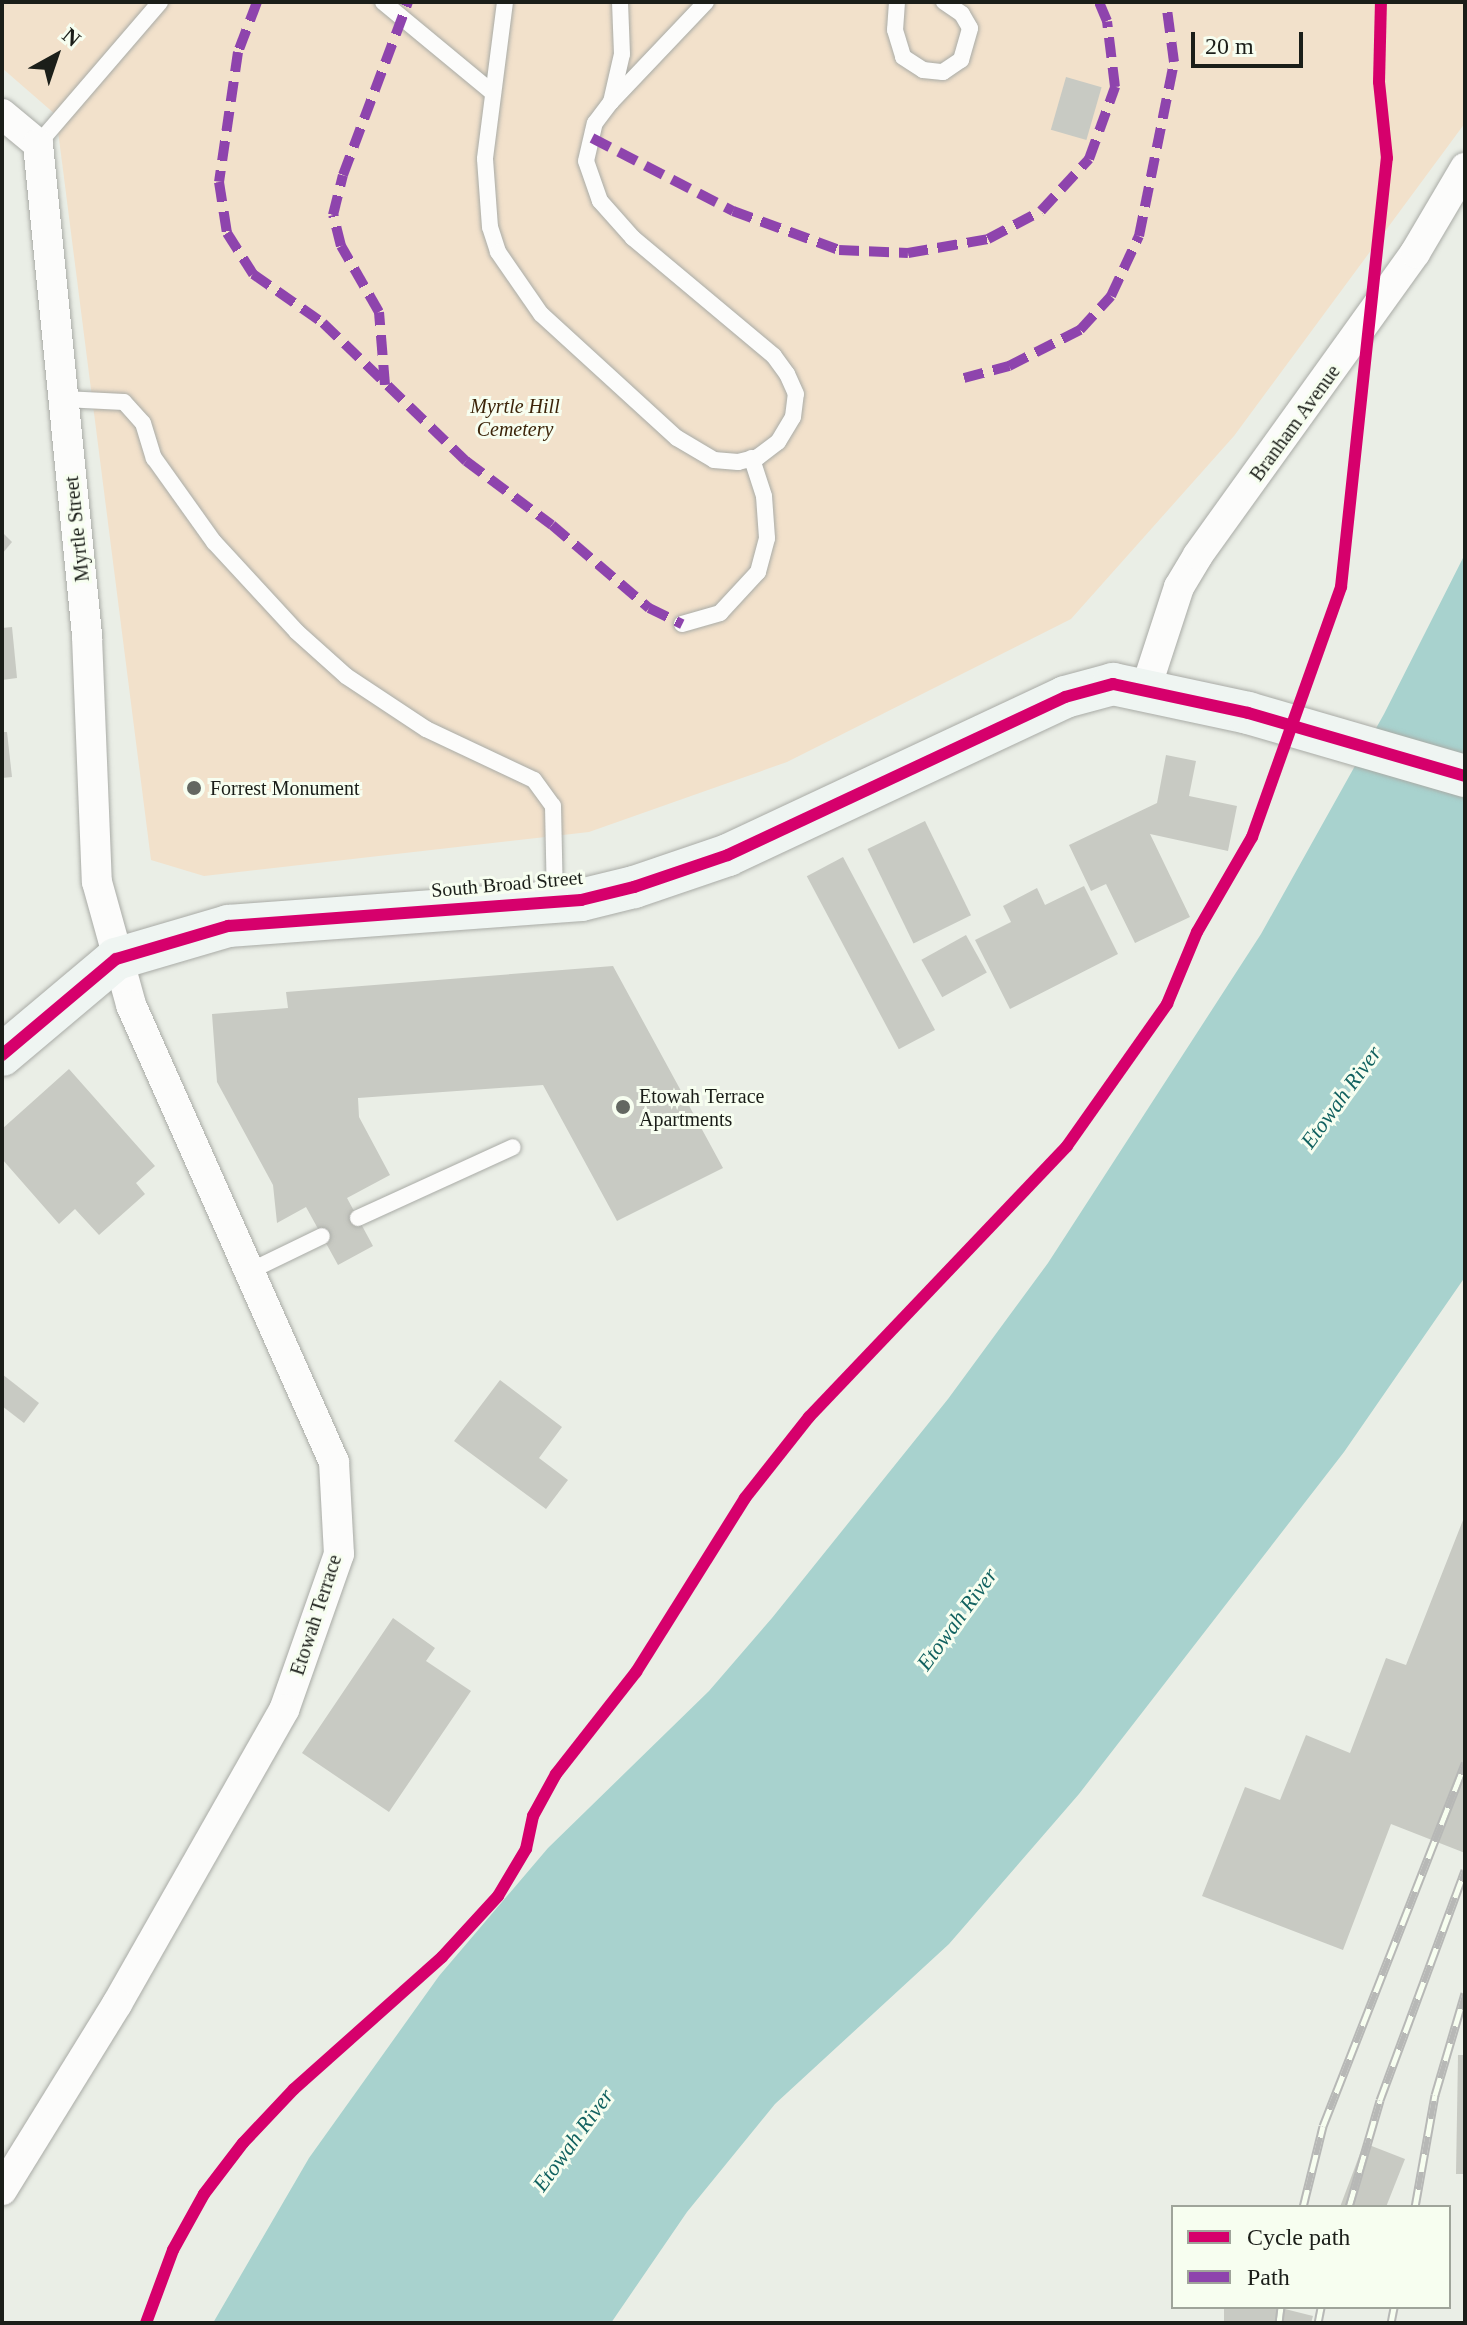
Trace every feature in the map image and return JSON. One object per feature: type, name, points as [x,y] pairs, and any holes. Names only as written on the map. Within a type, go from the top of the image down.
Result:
[{"type":"main road","name":"South Broad Street","points":[[2,1055],[116,959],[228,926],[555,901],[634,887],[728,855],[1065,697],[1113,684],[1146,688],[1248,713],[1465,776]]},
{"type":"street","points":[[2,114],[38,144]]},
{"type":"street","name":"Myrtle Street","points":[[38,144],[87,637],[97,882],[116,959]]},
{"type":"street","name":"Branham Avenue","points":[[1146,688],[1179,587],[1198,555],[1415,253],[1465,168]]},
{"type":"street","name":"Etowah Terrace","points":[[2,2190],[117,2004],[284,1710],[339,1554],[334,1462],[131,1005],[116,959]]},
{"type":"lane","points":[[38,144],[160,2]]},
{"type":"lane","points":[[383,2],[493,93]]},
{"type":"lane","points":[[505,2],[493,93],[486,194],[490,227],[510,276],[574,348],[677,438],[714,460],[752,458],[778,442],[793,417],[792,384],[774,356],[633,238],[600,201],[586,161],[595,123],[611,102],[706,2]]},
{"type":"lane","points":[[611,102],[622,54],[620,2]]},
{"type":"lane","points":[[897,2],[895,30],[903,57],[923,70],[943,72],[961,60],[970,28],[962,14],[944,2]]},
{"type":"lane","points":[[64,399],[124,402],[143,423],[154,458],[214,542],[297,632],[346,676],[426,729],[534,780],[553,806],[555,901]]},
{"type":"lane","points":[[682,624],[720,613],[758,572],[767,538],[764,496],[752,458]]},
{"type":"lane","points":[[358,1218],[513,1147]]},
{"type":"lane","points":[[248,1272],[322,1236]]},
{"type":"green space","name":"Myrtle Hill Cemetery","points":[[2,2],[1465,2],[1465,123],[1234,436],[1071,619],[787,762],[589,832],[204,876],[151,860],[56,115],[2,68]]},
{"type":"water","name":"Etowah River","points":[[1465,554],[1465,1277],[1344,1452],[1079,1794],[949,1944],[775,2104],[687,2212],[611,2323],[213,2323],[309,2158],[439,1976],[548,1848],[709,1691],[772,1618],[948,1399],[1048,1263],[1261,934],[1384,714]]},
{"type":"building","points":[[1066,77],[1102,87],[1086,140],[1051,130]]},
{"type":"building","points":[[2,532],[12,542],[2,554]]},
{"type":"building","points":[[12,627],[17,678],[2,680],[2,628]]},
{"type":"building","points":[[2,732],[7,732],[12,777],[2,778]]},
{"type":"building","points":[[1166,755],[1196,761],[1189,796],[1237,806],[1228,851],[1150,834],[1190,917],[1135,943],[1106,884],[1091,891],[1069,845],[1157,803]]},
{"type":"building","points":[[925,821],[971,915],[914,943],[867,849]]},
{"type":"building","points":[[843,857],[935,1030],[899,1049],[807,876]]},
{"type":"building","points":[[1084,886],[1118,954],[1010,1009],[975,940],[1011,922],[1003,906],[1037,888],[1045,905]]},
{"type":"building","points":[[966,935],[987,973],[942,997],[921,960]]},
{"type":"building","name":"Etowah Terrace Apartments","points":[[613,966],[723,1168],[617,1221],[543,1085],[358,1098],[359,1117],[390,1175],[347,1198],[373,1246],[338,1265],[306,1207],[277,1223],[273,1185],[217,1082],[212,1014],[288,1008],[286,992]]},
{"type":"building","points":[[69,1069],[155,1166],[136,1183],[145,1194],[99,1235],[75,1209],[59,1224],[2,1159],[2,1129]]},
{"type":"building","points":[[2,1374],[39,1403],[24,1423],[2,1406]]},
{"type":"building","points":[[500,1380],[562,1427],[539,1458],[568,1480],[546,1509],[454,1441]]},
{"type":"building","points":[[1465,1515],[1465,1853],[1391,1824],[1343,1950],[1202,1896],[1245,1787],[1280,1800],[1306,1735],[1350,1753],[1386,1658],[1406,1665]]},
{"type":"building","points":[[393,1618],[435,1648],[426,1661],[471,1691],[389,1812],[302,1753]]},
{"type":"building","points":[[1458,2055],[1465,2055],[1465,2174],[1456,2174]]},
{"type":"building","points":[[1364,2143],[1405,2159],[1387,2205],[1341,2205]]},
{"type":"building","points":[[1224,2309],[1285,2309],[1313,2316],[1311,2323],[1224,2323]]},
{"type":"railway","points":[[1303,2205],[1323,2126],[1465,1763]]},
{"type":"railway","points":[[1350,2205],[1380,2100],[1465,1870]]},
{"type":"railway","points":[[1415,2205],[1435,2095],[1465,1993]]},
{"type":"railway","points":[[1279,2323],[1281,2309]]},
{"type":"railway","points":[[1318,2323],[1321,2309]]},
{"type":"railway","points":[[1391,2323],[1394,2309]]},
{"type":"marked path","points":[[257,2],[238,52],[219,182],[227,233],[253,274],[323,323],[466,461],[552,525],[649,608],[682,624]]},
{"type":"marked path","points":[[385,385],[379,312],[341,246],[333,215],[343,175],[408,2]]},
{"type":"marked path","points":[[592,138],[733,211],[839,250],[908,253],[988,239],[1041,211],[1089,159],[1115,87],[1107,21],[1099,2]]},
{"type":"marked path","points":[[964,378],[1009,366],[1080,330],[1111,296],[1139,236],[1174,62],[1166,2]]},
{"type":"cycle path","points":[[146,2323],[173,2250],[204,2194],[243,2143],[294,2089],[442,1957],[498,1896],[526,1849],[533,1816],[556,1774],[636,1672],[745,1498],[809,1417],[1067,1146],[1167,1004],[1197,932],[1252,837],[1341,587],[1387,158],[1379,82],[1381,2]]},
{"type":"cycle path","points":[[2,1055],[116,959],[228,926],[581,900],[634,887],[728,855],[1065,697],[1113,684],[1248,713],[1465,776]]},
{"type":"place","name":"Forrest Monument","points":[[194,788]]},
{"type":"place","name":"Etowah Terrace Apartments","points":[[623,1107]]}]
